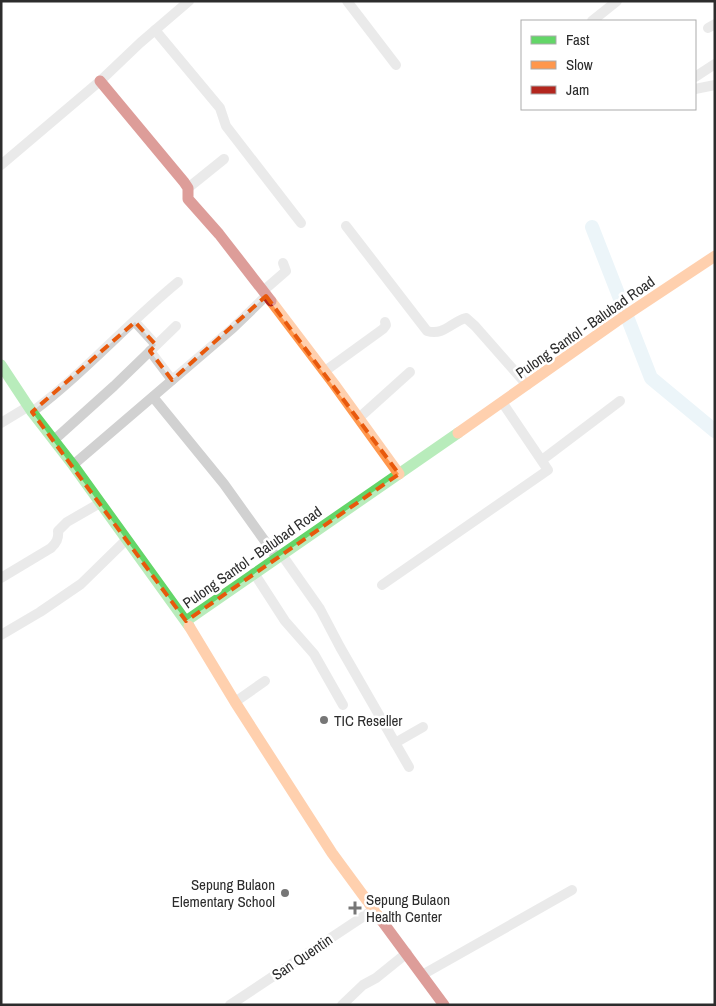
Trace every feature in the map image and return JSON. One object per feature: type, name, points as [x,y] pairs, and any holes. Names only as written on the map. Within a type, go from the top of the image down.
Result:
[{"type":"street","points":[[1,165],[100,81],[189,1]]},
{"type":"street","points":[[347,1],[396,65]]},
{"type":"street","points":[[593,20],[617,1]]},
{"type":"street","points":[[155,30],[220,108],[226,126],[302,223]]},
{"type":"street","points":[[696,76],[715,64]]},
{"type":"street","points":[[100,81],[188,188],[188,199],[218,233],[326,371],[399,474]]},
{"type":"street","points":[[696,89],[715,85]]},
{"type":"street","points":[[188,188],[224,159]]},
{"type":"street","points":[[346,226],[427,332],[434,334],[442,332],[456,321],[466,318],[527,386]]},
{"type":"street","name":"Pulong Santol - Balubad Road","points":[[444,1005],[332,853],[235,702],[186,621],[527,386],[617,321],[715,256]]},
{"type":"street","points":[[73,465],[233,328],[286,271],[283,264]]},
{"type":"street","points":[[1,423],[30,409],[134,322],[146,308],[178,282]]},
{"type":"street","points":[[134,322],[153,348],[172,380]]},
{"type":"street","points":[[326,371],[383,329],[386,322]]},
{"type":"street","points":[[54,440],[176,326]]},
{"type":"street","points":[[1,366],[30,409],[186,621]]},
{"type":"street","points":[[360,417],[410,372]]},
{"type":"street","points":[[153,397],[224,484],[320,609],[409,767]]},
{"type":"street","points":[[542,460],[620,401]]},
{"type":"street","points":[[382,585],[548,470],[502,402]]},
{"type":"street","points":[[1,578],[51,548],[55,544],[58,531],[67,522],[100,503]]},
{"type":"street","points":[[1,635],[40,612],[81,584],[126,540]]},
{"type":"street","points":[[254,573],[285,620],[314,654],[343,705]]},
{"type":"street","points":[[235,702],[266,681]]},
{"type":"street","points":[[394,743],[423,727]]},
{"type":"street","points":[[422,975],[572,890]]},
{"type":"street","name":"San Quentin","points":[[235,1003],[373,910]]},
{"type":"street","points":[[342,1005],[363,984],[376,978],[407,953]]},
{"type":"highlighted area","points":[[266,296],[399,474],[186,621],[32,412],[135,322],[156,345],[150,351],[172,380]]},
{"type":"waterway","points":[[592,227],[651,378],[715,431]]},
{"type":"traffic: fast","points":[[1,365],[32,412],[73,465],[189,626]]},
{"type":"traffic: fast","points":[[186,621],[458,433]]},
{"type":"traffic: slow","points":[[458,433],[617,321],[715,256]]},
{"type":"traffic: slow","points":[[271,301],[399,474]]},
{"type":"traffic: slow","points":[[189,626],[235,702],[332,853],[382,921]]},
{"type":"traffic: jam","points":[[100,81],[184,182],[188,188],[188,199],[219,234],[271,301]]},
{"type":"traffic: jam","points":[[382,921],[444,1005]]},
{"type":"place","name":"TIC Reseller","points":[[324,720]]},
{"type":"place","name":"Sepung Bulaon Elementary School","points":[[285,893]]},
{"type":"place","name":"Sepung Bulaon Health Center","points":[[355,908]]}]
